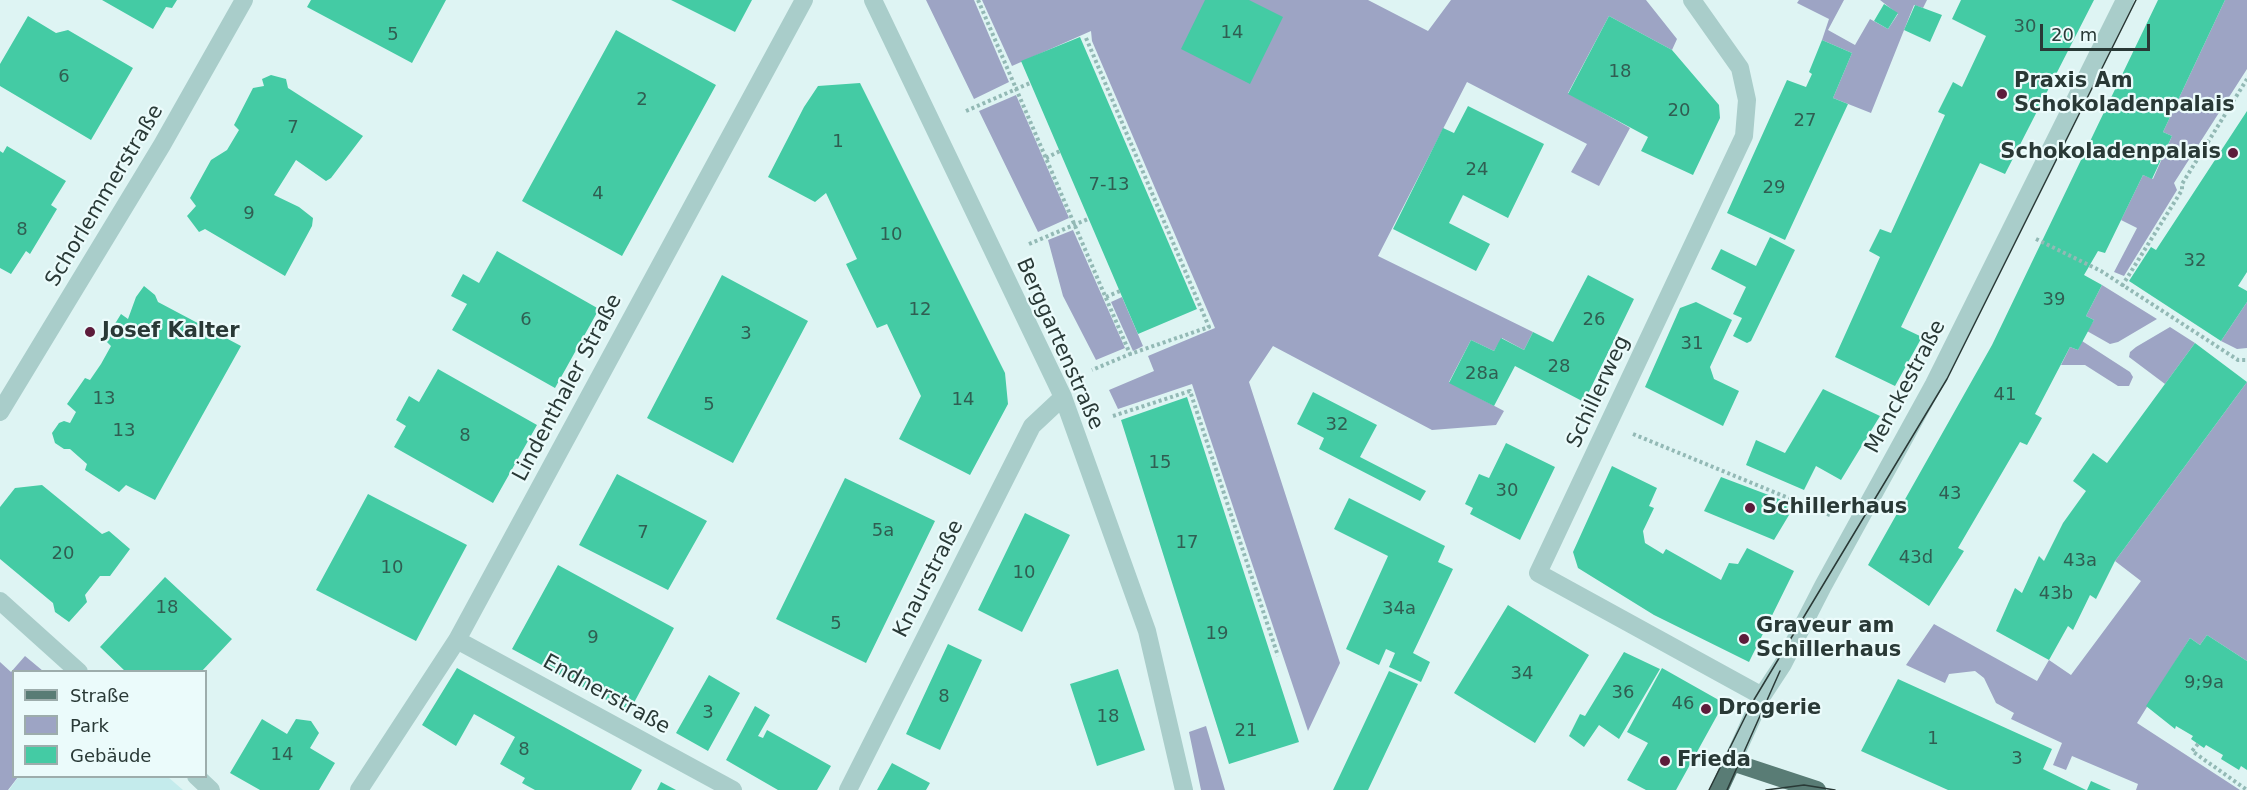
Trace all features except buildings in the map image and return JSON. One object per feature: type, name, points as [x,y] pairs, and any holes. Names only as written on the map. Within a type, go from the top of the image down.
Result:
[{"type":"main road","name":"Menckestraße","points":[[1719,790],[1732,762]]},
{"type":"main road","points":[[1732,762],[1817,790]]},
{"type":"street","name":"Schorlemmerstraße","points":[[0,412],[156,155],[244,0]]},
{"type":"street","name":"Lindenthaler Straße","points":[[359,790],[457,640],[804,0]]},
{"type":"street","name":"Berggartenstraße","points":[[873,0],[1063,397],[1147,632],[1178,787]]},
{"type":"street","name":"Schillerweg","points":[[1692,0],[1740,68],[1747,100],[1744,136],[1538,573],[1637,630],[1762,696]]},
{"type":"street","name":"Menckestraße","points":[[1732,762],[1762,696],[1783,664],[1822,586],[1856,528],[2014,228],[2125,0]]},
{"type":"street","name":"Knaurstraße","points":[[848,790],[1032,426],[1063,397]]},
{"type":"street","points":[[0,601],[77,670]]},
{"type":"street","name":"Endnerstraße","points":[[457,640],[733,790]]},
{"type":"street","points":[[197,778],[211,790]]},
{"type":"path","points":[[978,0],[1130,354]]},
{"type":"path","points":[[1086,38],[1209,327],[1130,354],[1092,370]]},
{"type":"path","points":[[2122,286],[2247,79]]},
{"type":"path","points":[[966,111],[1030,83]]},
{"type":"path","points":[[1046,158],[1060,151]]},
{"type":"path","points":[[1029,244],[1089,219]]},
{"type":"path","points":[[2014,228],[2101,271],[2238,360],[2247,360]]},
{"type":"path","points":[[1106,297],[1120,291]]},
{"type":"path","points":[[1113,416],[1190,391],[1278,656]]},
{"type":"path","points":[[1609,423],[1825,512],[1856,528]]},
{"type":"path","points":[[2198,744],[2192,751],[2247,790]]},
{"type":"green space","points":[[926,0],[974,0],[1009,82],[974,99]]},
{"type":"green space","points":[[982,0],[1368,0],[1428,31],[1451,0],[1646,0],[1677,39],[1672,50],[1609,16],[1568,93],[1630,128],[1599,186],[1571,172],[1587,144],[1467,82],[1378,256],[1533,332],[1524,350],[1502,338],[1494,351],[1471,340],[1449,382],[1504,411],[1496,425],[1432,430],[1273,346],[1249,382],[1340,663],[1308,731],[1192,384],[1118,409],[1109,390],[1154,371],[1148,356],[1215,328],[1092,41],[1091,31],[1012,66]]},
{"type":"green space","points":[[1799,0],[1844,0],[1828,30],[1855,45],[1870,19],[1888,29],[1898,14],[1880,0],[1927,0],[1923,8],[1914,5],[1871,113],[1833,98],[1852,53],[1822,40],[1829,19],[1797,3]]},
{"type":"green space","points":[[2225,0],[2247,0],[2247,69],[2174,183],[2177,190],[2124,276],[2114,272],[2137,228],[2121,220],[2143,175],[2153,179],[2172,136],[2163,132]]},
{"type":"green space","points":[[1016,95],[1069,218],[1038,232],[979,111]]},
{"type":"green space","points":[[1073,230],[1125,348],[1096,360],[1063,296],[1048,240]]},
{"type":"green space","points":[[2102,285],[2157,319],[2118,342],[2110,344],[2087,331],[2094,320],[2086,316]]},
{"type":"green space","points":[[1122,297],[1143,346],[1133,351],[1111,302]]},
{"type":"green space","points":[[2247,302],[2247,348],[2237,349],[2221,341]]},
{"type":"green space","points":[[2170,327],[2195,343],[2165,384],[2129,357],[2130,352],[2136,347]]},
{"type":"green space","points":[[2082,341],[2130,372],[2133,377],[2129,386],[2118,386],[2085,365],[2061,365],[2070,347],[2078,350]]},
{"type":"green space","points":[[2247,382],[2247,661],[2207,635],[2200,645],[2190,638],[2137,723],[2240,790],[2136,790],[2138,784],[2072,756],[2066,770],[2053,765],[2062,743],[2011,719],[2014,713],[1996,703],[1984,678],[1975,671],[1949,674],[1945,683],[1906,665],[1934,624],[2037,681],[2049,660],[2071,675],[2141,581],[2115,561]]},
{"type":"green space","points":[[25,656],[42,670],[13,670]]},
{"type":"green space","points":[[0,662],[11,672],[12,778],[17,778],[8,790],[0,790]]},
{"type":"green space","points":[[1206,726],[1225,790],[1201,790],[1189,732]]},
{"type":"shaded area","points":[[18,778],[169,778],[183,790],[9,790]]},
{"type":"tram line","points":[[1709,790],[1752,703],[1947,379],[2136,0]]},
{"type":"tram line","points":[[1727,790],[1780,671]]},
{"type":"tram line","points":[[1766,790],[1804,785],[1835,790]]},
{"type":"place","name":"Praxis Am Schokoladenpalais","points":[[2002,94]]},
{"type":"place","name":"Schokoladenpalais","points":[[2233,153]]},
{"type":"place","name":"Josef Kalter","points":[[90,332]]},
{"type":"place","name":"Schillerhaus","points":[[1750,508]]},
{"type":"place","name":"Graveur am Schillerhaus","points":[[1744,639]]},
{"type":"place","name":"Drogerie","points":[[1706,709]]},
{"type":"place","name":"Frieda","points":[[1665,761]]}]
